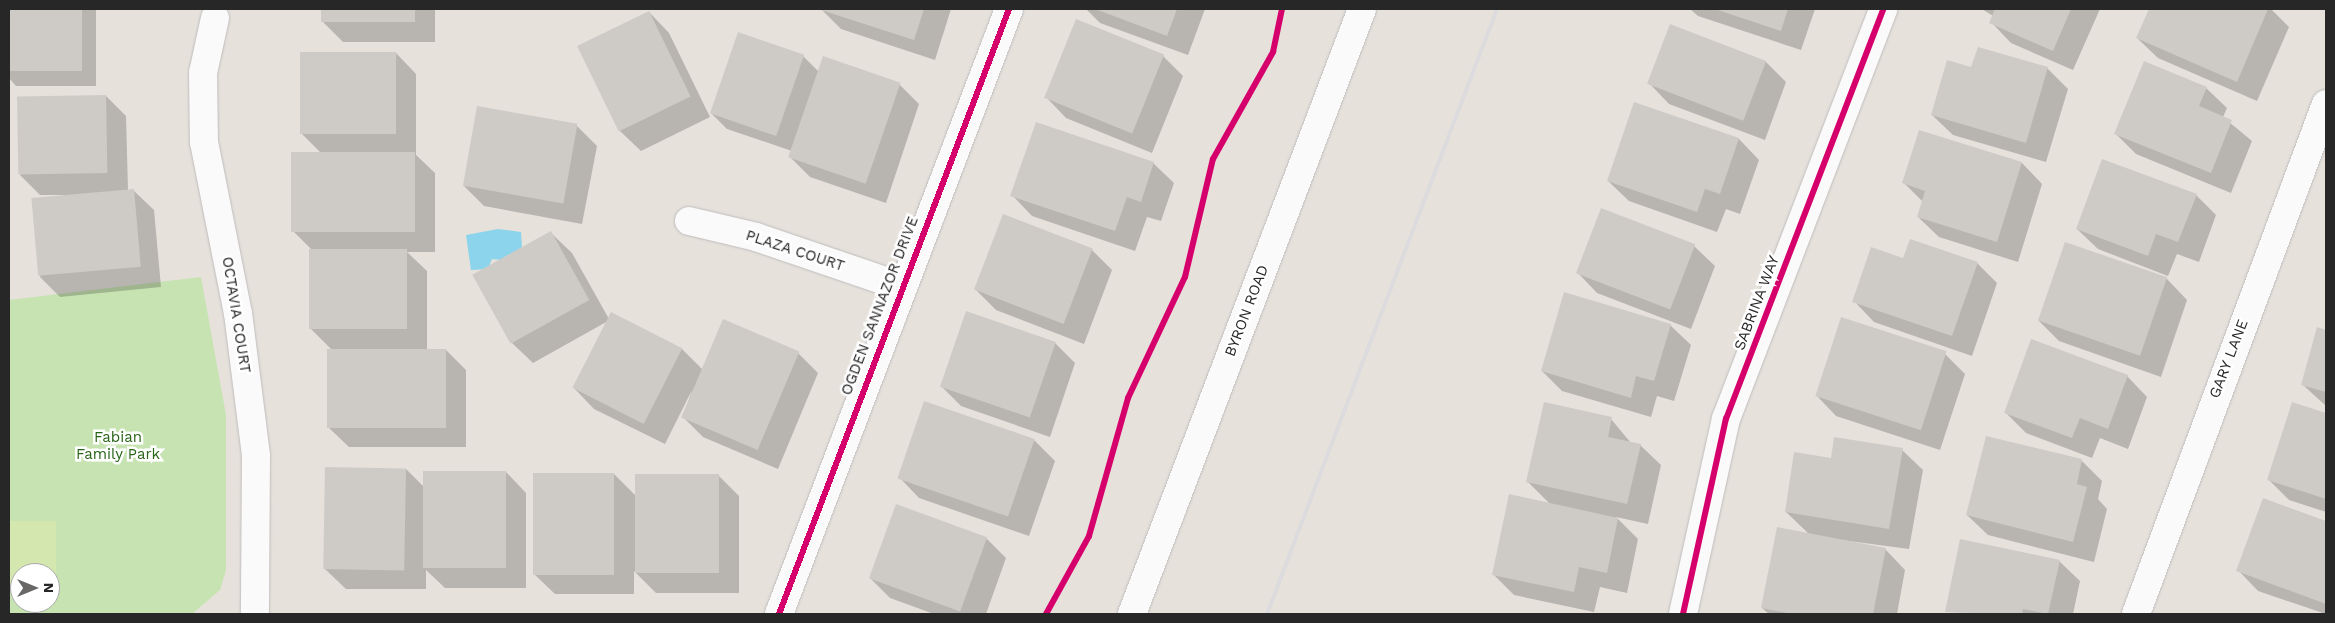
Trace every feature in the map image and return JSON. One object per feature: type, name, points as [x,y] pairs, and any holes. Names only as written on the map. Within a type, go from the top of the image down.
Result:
[{"type":"street","name":"OGDEN SANNAZOR DRIVE","points":[[779,614],[900,286],[1009,9]]},
{"type":"street","name":"BYRON ROAD","points":[[1132,614],[1362,9]]},
{"type":"street","name":"SABRINA WAY","points":[[1683,614],[1726,419],[1883,9]]},
{"type":"street","name":"OCTAVIA COURT","points":[[215,18],[203,73],[204,142],[238,313],[256,456],[255,614]]},
{"type":"street","name":"GARY LANE","points":[[2136,614],[2326,104]]},
{"type":"street","name":"PLAZA COURT","points":[[689,220],[756,237],[900,286]]},
{"type":"green space","name":"Fabian Family Park","points":[[201,277],[226,415],[226,570],[220,590],[192,614],[9,614],[9,300]]},
{"type":"green space","points":[[9,521],[56,521],[56,563],[10,563],[9,591]]},
{"type":"water","points":[[498,229],[521,232],[522,247],[502,260],[492,259],[488,269],[471,270],[466,235]]},
{"type":"building","points":[[9,9],[82,9],[82,71],[9,71]]},
{"type":"building","points":[[321,9],[415,9],[415,22],[321,22]]},
{"type":"building","points":[[818,9],[924,9],[914,40]]},
{"type":"building","points":[[1095,9],[1177,9],[1167,36]]},
{"type":"building","points":[[1715,9],[1788,9],[1781,31]]},
{"type":"building","points":[[1995,9],[2071,9],[2053,51],[1989,23]]},
{"type":"building","points":[[2149,9],[2268,9],[2237,82],[2136,38]]},
{"type":"building","points":[[649,11],[691,96],[619,131],[577,46]]},
{"type":"building","points":[[1076,19],[1164,55],[1132,133],[1044,98]]},
{"type":"building","points":[[1670,24],[1766,61],[1743,121],[1647,84]]},
{"type":"building","points":[[738,32],[804,55],[776,136],[710,113]]},
{"type":"building","points":[[1978,47],[2048,67],[2026,143],[1931,115],[1947,60],[1971,67]]},
{"type":"building","points":[[300,52],[396,52],[396,134],[300,134]]},
{"type":"building","points":[[823,56],[901,83],[866,184],[788,157]]},
{"type":"building","points":[[2144,61],[2207,87],[2199,106],[2232,120],[2211,173],[2114,134]]},
{"type":"building","points":[[106,95],[107,173],[18,175],[17,97]]},
{"type":"building","points":[[1634,102],[1739,138],[1720,194],[1705,189],[1697,212],[1607,181]]},
{"type":"building","points":[[477,106],[577,124],[563,203],[463,186]]},
{"type":"building","points":[[1036,122],[1154,162],[1141,202],[1127,197],[1115,231],[1010,196]]},
{"type":"building","points":[[1919,130],[2022,162],[1997,242],[1917,217],[1925,191],[1902,183]]},
{"type":"building","points":[[291,152],[415,152],[415,232],[291,232]]},
{"type":"building","points":[[2102,159],[2197,194],[2178,242],[2156,234],[2148,256],[2076,229]]},
{"type":"building","points":[[134,189],[141,267],[38,276],[31,198]]},
{"type":"building","points":[[1601,208],[1695,244],[1670,310],[1576,273]]},
{"type":"building","points":[[1003,214],[1093,248],[1064,324],[974,290]]},
{"type":"building","points":[[551,231],[589,300],[511,344],[472,275]]},
{"type":"building","points":[[1910,239],[1978,262],[1952,336],[1852,302],[1871,247],[1903,258]]},
{"type":"building","points":[[2065,242],[2167,277],[2140,356],[2038,320]]},
{"type":"building","points":[[309,249],[407,249],[407,329],[309,329]]},
{"type":"building","points":[[1564,292],[1671,324],[1654,381],[1636,376],[1631,398],[1541,371]]},
{"type":"building","points":[[966,311],[1056,342],[1030,418],[940,387]]},
{"type":"building","points":[[611,312],[682,348],[644,424],[572,388]]},
{"type":"building","points":[[1841,317],[1947,351],[1921,430],[1815,396]]},
{"type":"building","points":[[723,319],[799,351],[758,450],[681,417]]},
{"type":"building","points":[[2317,327],[2326,330],[2326,392],[2301,385]]},
{"type":"building","points":[[2031,339],[2128,375],[2108,429],[2080,418],[2072,438],[2004,413]]},
{"type":"building","points":[[327,349],[446,349],[446,428],[327,428]]},
{"type":"building","points":[[924,401],[1035,439],[1008,517],[897,479]]},
{"type":"building","points":[[1544,402],[1612,417],[1608,437],[1641,444],[1627,504],[1526,482]]},
{"type":"building","points":[[2292,402],[2326,413],[2326,499],[2267,480]]},
{"type":"building","points":[[1986,436],[2082,459],[2077,484],[2087,487],[2073,542],[1966,515]]},
{"type":"building","points":[[1834,437],[1903,448],[1889,529],[1785,512],[1794,452],[1831,458]]},
{"type":"building","points":[[325,467],[406,468],[404,570],[323,569]]},
{"type":"building","points":[[423,471],[506,471],[506,568],[423,568]]},
{"type":"building","points":[[533,473],[614,473],[614,575],[533,575]]},
{"type":"building","points":[[635,474],[719,474],[719,573],[635,573]]},
{"type":"building","points":[[1509,494],[1618,518],[1607,573],[1579,567],[1574,592],[1492,575]]},
{"type":"building","points":[[2263,498],[2326,521],[2326,604],[2236,571]]},
{"type":"building","points":[[896,504],[987,537],[960,611],[869,578]]},
{"type":"building","points":[[1777,527],[1886,548],[1873,614],[1792,614],[1761,608]]},
{"type":"building","points":[[1960,539],[2060,560],[2048,614],[2023,609],[2022,614],[1945,612]]},
{"type":"railway","points":[[1267,614],[1497,9]]},
{"type":"cycle path","points":[[779,614],[1009,9]]},
{"type":"cycle path","points":[[1046,614],[1089,536],[1128,398],[1185,277],[1213,159],[1273,52],[1282,9]]},
{"type":"cycle path","points":[[1683,614],[1726,419],[1883,9]]}]
